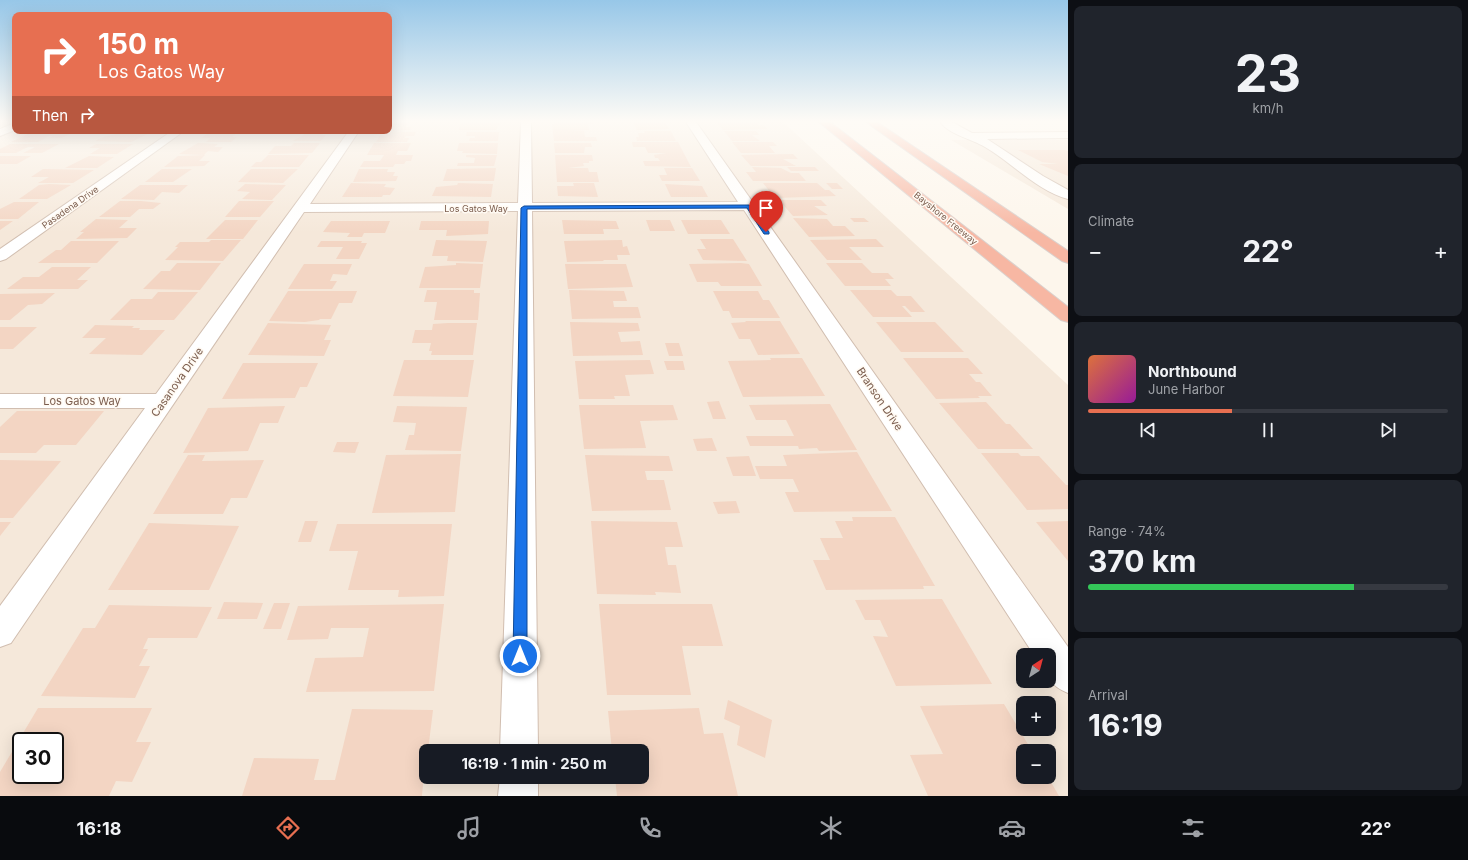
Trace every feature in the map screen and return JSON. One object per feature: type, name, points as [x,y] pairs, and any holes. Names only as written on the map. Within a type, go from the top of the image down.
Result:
[{"type":"highway","name":"Bayshore Freeway","points":[[871,159],[1068,316]]},
{"type":"highway","points":[[925,159],[1068,258]]},
{"type":"street","name":"Pasadena Drive","points":[[0,256],[139,159]]},
{"type":"street","name":"Casanova Drive","points":[[0,632],[334,159]]},
{"type":"street","points":[[519,744],[525,159]]},
{"type":"street","name":"Branson Drive","points":[[717,159],[1068,676]]},
{"type":"street","points":[[1011,159],[1039,179],[1068,195]]},
{"type":"street","name":"Los Gatos Way","points":[[298,208],[749,206]]},
{"type":"street","name":"Los Gatos Way","points":[[0,401],[164,401]]},
{"type":"street","points":[[518,796],[519,784]]},
{"type":"shaded area","points":[[0,159],[823,159],[1068,385],[1068,796],[0,796]]},
{"type":"shaded area","points":[[983,159],[1068,159],[1068,209]]},
{"type":"building","points":[[0,159],[25,159],[17,164],[0,164]]},
{"type":"building","points":[[83,159],[111,159],[97,168],[65,168]]},
{"type":"building","points":[[174,159],[201,159],[199,161],[210,161],[204,166],[164,167]]},
{"type":"building","points":[[264,159],[306,159],[299,167],[251,167],[256,162],[261,162]]},
{"type":"building","points":[[381,159],[412,159],[411,161],[406,161],[404,164],[395,164],[393,167],[360,167],[364,161],[380,161]]},
{"type":"building","points":[[475,159],[496,159],[494,166],[457,166],[458,163],[474,163]]},
{"type":"building","points":[[555,159],[593,159],[593,161],[589,161],[589,163],[583,163],[584,166],[568,168],[588,168],[589,172],[597,172],[599,182],[557,182]]},
{"type":"building","points":[[659,159],[687,159],[691,167],[645,166],[643,161],[660,161]]},
{"type":"building","points":[[745,159],[783,159],[796,166],[751,166]]},
{"type":"building","points":[[1036,159],[1068,159],[1068,176],[1039,164],[1058,164],[1042,162]]},
{"type":"building","points":[[752,167],[781,168],[791,173],[799,173],[806,181],[753,181],[746,172],[756,172]]},
{"type":"building","points":[[787,167],[815,167],[819,171],[791,171]]},
{"type":"building","points":[[496,168],[494,181],[443,181],[447,169]]},
{"type":"building","points":[[664,168],[692,168],[700,181],[662,181],[659,175],[667,175]]},
{"type":"building","points":[[43,169],[94,170],[73,183],[38,183],[49,177],[31,177]]},
{"type":"building","points":[[162,169],[192,169],[173,182],[145,182]]},
{"type":"building","points":[[251,169],[298,169],[283,183],[238,182]]},
{"type":"building","points":[[359,169],[388,169],[387,172],[395,172],[393,176],[398,176],[396,181],[353,182]]},
{"type":"building","points":[[351,183],[386,184],[384,187],[395,188],[390,195],[383,195],[382,197],[342,197]]},
{"type":"building","points":[[458,183],[493,184],[491,197],[432,196],[436,187],[457,185]]},
{"type":"building","points":[[573,183],[594,183],[598,197],[558,196],[557,186],[574,186]]},
{"type":"building","points":[[763,183],[817,183],[825,190],[829,190],[836,196],[775,198]]},
{"type":"building","points":[[826,183],[837,183],[843,189],[832,189]]},
{"type":"building","points":[[245,184],[286,185],[272,200],[242,199],[250,192],[237,191]]},
{"type":"building","points":[[665,184],[702,186],[708,197],[671,197]]},
{"type":"building","points":[[39,185],[71,185],[47,199],[19,199]]},
{"type":"building","points":[[140,185],[188,185],[179,193],[162,192],[154,200],[121,199]]},
{"type":"building","points":[[779,200],[821,200],[827,206],[814,206],[828,215],[793,216]]},
{"type":"building","points":[[120,201],[161,203],[153,209],[139,209],[130,217],[99,217]]},
{"type":"building","points":[[239,201],[274,201],[260,217],[225,217]]},
{"type":"building","points":[[14,202],[39,202],[18,219],[0,219],[0,209]]},
{"type":"building","points":[[793,218],[827,219],[833,226],[845,226],[855,236],[809,237]]},
{"type":"building","points":[[850,218],[864,218],[869,222],[854,222]]},
{"type":"building","points":[[96,219],[128,220],[119,228],[137,228],[127,238],[76,239],[84,232],[80,232]]},
{"type":"building","points":[[225,220],[258,220],[243,239],[206,239]]},
{"type":"building","points":[[562,220],[616,221],[619,229],[603,229],[604,234],[564,234]]},
{"type":"building","points":[[646,220],[670,220],[675,231],[650,231]]},
{"type":"building","points":[[681,220],[721,220],[730,234],[688,234]]},
{"type":"building","points":[[0,221],[13,221],[0,230]]},
{"type":"building","points":[[331,221],[390,221],[385,233],[364,233],[362,237],[347,237],[350,233],[323,232]]},
{"type":"building","points":[[421,221],[489,221],[488,234],[446,236],[447,230],[419,230]]},
{"type":"building","points":[[700,239],[733,239],[747,261],[703,260],[697,249],[706,249]]},
{"type":"building","points":[[876,239],[884,247],[849,247],[862,260],[827,260],[810,240]]},
{"type":"building","points":[[211,240],[241,240],[223,261],[165,260],[178,247],[175,247],[180,242],[209,242]]},
{"type":"building","points":[[436,240],[487,241],[483,262],[447,261],[448,256],[432,256]]},
{"type":"building","points":[[622,240],[623,247],[627,246],[630,255],[617,255],[618,260],[567,262],[564,241]]},
{"type":"building","points":[[71,241],[119,241],[97,263],[38,263],[56,250],[61,250]]},
{"type":"building","points":[[321,241],[362,241],[361,243],[367,243],[359,259],[336,259],[343,247],[317,247]]},
{"type":"building","points":[[177,263],[221,263],[200,290],[143,289],[161,271],[170,271]]},
{"type":"building","points":[[456,263],[483,264],[480,288],[419,288],[425,267],[456,265]]},
{"type":"building","points":[[826,263],[862,263],[872,273],[888,273],[894,279],[885,279],[891,286],[845,286]]},
{"type":"building","points":[[304,264],[352,264],[347,275],[333,274],[330,281],[337,281],[332,289],[288,289]]},
{"type":"building","points":[[565,264],[626,264],[633,287],[568,289]]},
{"type":"building","points":[[689,264],[749,264],[762,286],[721,286],[718,282],[697,282]]},
{"type":"building","points":[[52,267],[91,267],[77,280],[88,280],[78,289],[7,289],[23,277],[39,277]]},
{"type":"building","points":[[427,290],[474,290],[474,293],[480,293],[478,320],[434,320],[437,302],[424,302]]},
{"type":"building","points":[[569,290],[624,291],[627,301],[613,301],[614,307],[638,307],[641,318],[572,319]]},
{"type":"building","points":[[850,290],[891,290],[897,296],[911,296],[925,312],[911,312],[905,306],[902,306],[912,317],[873,317]]},
{"type":"building","points":[[288,291],[357,291],[352,303],[339,303],[331,319],[320,319],[305,322],[269,321]]},
{"type":"building","points":[[713,291],[758,291],[763,300],[769,300],[780,318],[732,318],[729,311],[723,311]]},
{"type":"building","points":[[158,292],[198,292],[174,320],[110,320],[131,299],[152,299]]},
{"type":"building","points":[[55,293],[42,304],[28,305],[10,320],[0,320],[0,294]]},
{"type":"building","points":[[745,321],[780,321],[800,354],[758,355],[750,339],[739,339],[731,323],[746,322]]},
{"type":"building","points":[[570,322],[638,323],[640,331],[618,332],[621,342],[640,341],[643,355],[573,356]]},
{"type":"building","points":[[876,322],[935,322],[964,352],[901,352]]},
{"type":"building","points":[[268,323],[331,325],[324,340],[331,340],[324,356],[248,355]]},
{"type":"building","points":[[477,323],[473,355],[431,355],[432,351],[429,351],[431,343],[412,343],[415,330],[432,330],[433,324]]},
{"type":"building","points":[[95,325],[134,326],[132,328],[140,328],[139,330],[165,330],[142,355],[89,354],[106,338],[82,338]]},
{"type":"building","points":[[0,327],[37,327],[13,349],[0,349]]},
{"type":"building","points":[[665,343],[679,343],[683,356],[669,356]]},
{"type":"building","points":[[770,358],[802,358],[825,396],[743,397],[728,361],[771,360]]},
{"type":"building","points":[[903,358],[968,358],[983,374],[969,374],[976,382],[980,382],[992,396],[978,396],[980,398],[936,399]]},
{"type":"building","points":[[404,360],[474,360],[468,397],[393,396]]},
{"type":"building","points":[[650,360],[654,374],[625,375],[630,396],[614,396],[615,399],[579,399],[575,361]]},
{"type":"building","points":[[664,361],[683,361],[685,370],[667,370]]},
{"type":"building","points":[[243,363],[318,363],[307,387],[300,387],[295,398],[222,399]]},
{"type":"building","points":[[719,401],[726,419],[713,419],[707,402]]},
{"type":"building","points":[[986,402],[1006,424],[1010,424],[1033,449],[978,449],[939,403]]},
{"type":"building","points":[[830,404],[857,450],[819,451],[817,448],[799,449],[798,446],[750,446],[746,436],[794,436],[786,420],[756,420],[749,405]]},
{"type":"building","points":[[579,405],[673,405],[678,420],[640,421],[646,448],[584,449]]},
{"type":"building","points":[[285,406],[278,423],[260,423],[248,451],[183,453],[208,408]]},
{"type":"building","points":[[397,406],[467,407],[461,451],[405,450],[409,435],[414,435],[416,423],[393,422]]},
{"type":"building","points":[[17,411],[104,411],[76,445],[44,445],[36,453],[0,453],[0,427]]},
{"type":"building","points":[[712,438],[717,451],[697,451],[693,439]]},
{"type":"building","points":[[337,442],[359,442],[355,453],[333,452]]},
{"type":"building","points":[[857,452],[892,511],[794,512],[785,492],[799,492],[793,479],[760,479],[755,466],[787,466],[783,455]]},
{"type":"building","points":[[981,453],[1018,453],[1021,456],[1039,456],[1066,485],[1068,485],[1068,509],[1027,510]]},
{"type":"building","points":[[461,454],[455,512],[372,513],[386,455]]},
{"type":"building","points":[[188,455],[205,455],[202,461],[264,460],[247,498],[231,498],[223,514],[153,514]]},
{"type":"building","points":[[585,455],[669,456],[673,471],[645,471],[647,480],[664,480],[671,510],[592,511]]},
{"type":"building","points":[[749,456],[756,476],[733,476],[726,457]]},
{"type":"building","points":[[0,460],[61,461],[13,518],[0,518]]},
{"type":"building","points":[[736,501],[740,513],[718,514],[713,502]]},
{"type":"building","points":[[852,517],[895,517],[935,586],[923,586],[924,589],[826,590],[813,560],[830,560],[820,538],[843,538],[835,521],[853,521]]},
{"type":"building","points":[[305,521],[318,521],[311,542],[298,542]]},
{"type":"building","points":[[591,521],[677,522],[683,547],[665,547],[668,565],[676,565],[681,593],[655,592],[656,595],[597,594]]},
{"type":"building","points":[[1068,521],[1068,561],[1036,522]]},
{"type":"building","points":[[0,522],[11,522],[0,536]]},
{"type":"building","points":[[149,523],[239,526],[209,590],[108,590]]},
{"type":"building","points":[[337,524],[452,524],[444,596],[398,597],[399,590],[348,590],[358,551],[329,551]]},
{"type":"building","points":[[942,599],[992,684],[896,686],[873,636],[888,637],[880,620],[865,620],[855,600]]},
{"type":"building","points":[[224,602],[263,603],[257,619],[217,619]]},
{"type":"building","points":[[274,603],[290,603],[281,629],[263,629]]},
{"type":"building","points":[[444,604],[434,691],[306,692],[315,658],[363,657],[369,628],[331,628],[328,639],[287,640],[298,606]]},
{"type":"building","points":[[599,604],[712,604],[723,646],[682,646],[691,695],[607,695]]},
{"type":"building","points":[[109,605],[212,607],[197,638],[148,638],[143,649],[148,649],[139,666],[150,666],[135,698],[41,696],[83,628],[95,628]]},
{"type":"building","points":[[728,700],[772,720],[765,758],[737,745],[740,726],[724,719]]},
{"type":"building","points":[[1004,704],[1016,724],[1016,736],[1023,736],[1028,744],[1016,744],[1016,784],[1052,784],[1059,796],[928,796],[910,755],[943,754],[920,706]]},
{"type":"building","points":[[38,708],[152,708],[136,742],[151,742],[132,782],[116,781],[109,796],[0,796],[0,772],[12,752],[12,784],[64,784],[64,732],[24,732]]},
{"type":"building","points":[[699,708],[704,734],[723,733],[738,796],[617,796],[616,784],[649,784],[649,744],[611,744],[608,711]]},
{"type":"building","points":[[352,709],[433,710],[429,744],[419,744],[419,784],[423,784],[422,796],[242,796],[254,758],[319,759],[314,780],[335,780]]},
{"type":"route","points":[[520,656],[524,208],[749,206],[766,232]]}]
